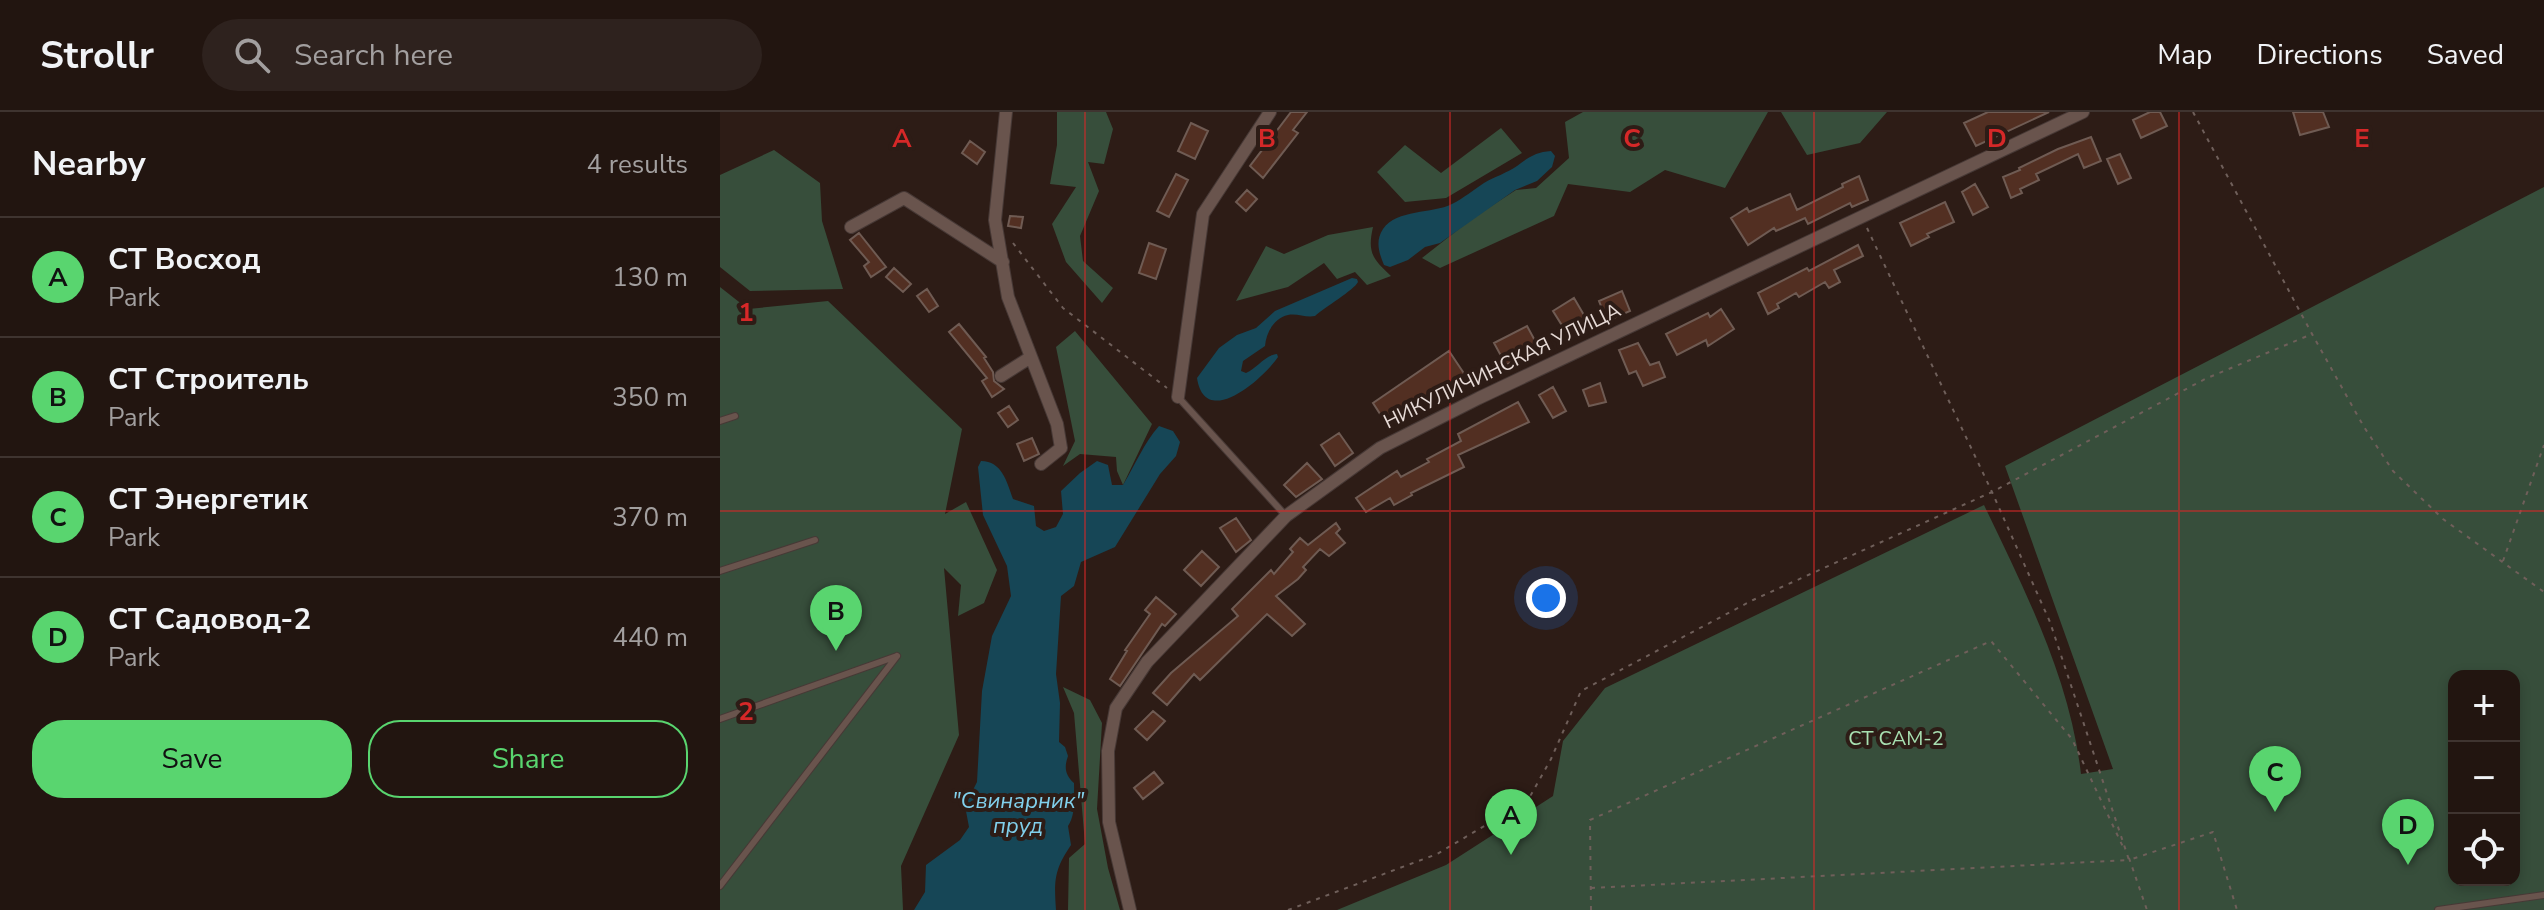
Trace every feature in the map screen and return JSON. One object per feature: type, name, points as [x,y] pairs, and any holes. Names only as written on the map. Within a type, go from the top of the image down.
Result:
[{"type":"street","points":[[1006,112],[995,220],[1008,297],[1057,424],[1061,448],[1041,464]]},
{"type":"street","points":[[1178,397],[1203,214],[1270,112]]},
{"type":"street","name":"НИКУЛИЧИНСКАЯ УЛИЦА","points":[[1130,910],[1109,822],[1108,751],[1116,708],[1147,662],[1286,516],[1380,448],[1479,398],[2083,112]]},
{"type":"street","points":[[851,227],[904,198],[1003,262]]},
{"type":"street","points":[[1001,376],[1031,357]]},
{"type":"lane","points":[[1178,397],[1286,516]]},
{"type":"lane","points":[[720,421],[735,416]]},
{"type":"lane","points":[[720,571],[815,540]]},
{"type":"lane","points":[[720,719],[897,656],[720,886]]},
{"type":"lane","points":[[2438,910],[2544,895]]},
{"type":"path","points":[[2193,112],[2312,334],[2364,427],[2393,471],[2443,519],[2544,592]]},
{"type":"path","points":[[1861,216],[2050,622],[2147,910]]},
{"type":"path","points":[[995,220],[1063,308],[1178,397]]},
{"type":"path","points":[[1288,910],[1437,854],[1528,800],[1551,759],[1581,691],[1753,600],[1992,492],[2205,379],[2312,334]]},
{"type":"path","points":[[2502,562],[2544,445]]},
{"type":"path","points":[[1591,910],[1590,820],[1991,641],[2072,739],[2129,860]]},
{"type":"path","points":[[1591,888],[2129,860],[2213,832],[2237,910]]},
{"type":"green space","points":[[1057,112],[1106,112],[1113,129],[1104,164],[1088,162],[1099,191],[1080,236],[1083,261],[1113,288],[1102,303],[1066,262],[1052,224],[1076,187],[1050,184],[1057,145]]},
{"type":"green space","points":[[1583,112],[1768,112],[1725,188],[1665,170],[1630,192],[1568,184],[1554,216],[1440,268],[1422,258],[1473,218],[1516,190],[1536,188],[1569,158],[1565,122]]},
{"type":"green space","points":[[1781,112],[1887,112],[1860,143],[1807,155]]},
{"type":"green space","points":[[1501,128],[1522,153],[1446,198],[1405,202],[1377,172],[1405,145],[1441,173]]},
{"type":"green space","points":[[774,150],[820,183],[822,221],[843,289],[750,291],[720,267],[720,175]]},
{"type":"green space","name":"СТ САМ-2","points":[[2544,187],[2544,910],[1337,910],[1446,865],[1553,796],[1563,741],[1605,688],[1984,505],[2030,603],[2056,669],[2067,704],[2081,774],[2113,769],[2005,466]]},
{"type":"green space","points":[[1373,227],[1373,255],[1391,276],[1367,285],[1355,272],[1337,279],[1324,263],[1288,287],[1236,301],[1266,246],[1284,254],[1328,235]]},
{"type":"green space","points":[[720,287],[748,309],[828,301],[962,429],[945,514],[966,502],[997,570],[984,603],[958,616],[961,585],[944,568],[959,735],[901,866],[903,910],[720,910]]},
{"type":"green space","points":[[1075,331],[1152,424],[1123,485],[1117,471],[1116,457],[1080,454],[1063,466],[1075,441],[1056,347]]},
{"type":"green space","points":[[1063,687],[1090,700],[1102,723],[1097,809],[1120,910],[1068,910],[1069,858],[1085,844],[1074,713]]},
{"type":"water","points":[[1551,151],[1555,156],[1552,167],[1537,181],[1515,190],[1440,243],[1425,247],[1408,260],[1390,267],[1384,265],[1378,242],[1389,223],[1406,215],[1452,204],[1533,156]]},
{"type":"water","points":[[1352,278],[1358,282],[1315,316],[1288,315],[1275,323],[1265,346],[1243,361],[1241,371],[1246,373],[1273,355],[1277,354],[1278,357],[1248,387],[1222,400],[1211,400],[1202,393],[1197,378],[1219,348],[1237,335],[1256,328],[1275,311]]},
{"type":"water","name":"\"Свинарник\" пруд","points":[[1159,426],[1173,431],[1180,442],[1176,456],[1160,474],[1115,547],[1081,562],[1074,586],[1061,596],[1056,674],[1060,703],[1059,742],[1068,756],[1066,771],[1074,783],[1074,800],[1068,826],[1071,845],[1056,876],[1056,910],[914,910],[925,892],[926,865],[960,840],[969,827],[965,806],[977,782],[982,691],[992,636],[1011,596],[1007,566],[983,515],[978,467],[981,461],[999,469],[1013,499],[1034,506],[1036,526],[1044,531],[1056,527],[1063,514],[1061,491],[1097,461],[1108,465],[1112,485],[1123,485]]},
{"type":"building","points":[[1291,112],[1307,112],[1293,130],[1298,133],[1263,178],[1250,166]]},
{"type":"building","points":[[1988,112],[2049,112],[1976,146],[1964,123]]},
{"type":"building","points":[[2150,112],[2160,112],[2167,126],[2141,138],[2133,120]]},
{"type":"building","points":[[2293,112],[2323,112],[2329,127],[2300,135]]},
{"type":"building","points":[[1191,123],[1208,131],[1195,159],[1178,151]]},
{"type":"building","points":[[2091,137],[2101,161],[2084,168],[2078,154],[2036,174],[2039,180],[2020,189],[2022,193],[2011,198],[2003,177],[2058,149]]},
{"type":"building","points":[[970,141],[985,152],[977,164],[962,153]]},
{"type":"building","points":[[2120,154],[2131,178],[2118,184],[2107,159]]},
{"type":"building","points":[[1176,174],[1188,180],[1169,217],[1157,211]]},
{"type":"building","points":[[1859,176],[1868,200],[1852,207],[1850,203],[1808,224],[1805,218],[1776,231],[1774,228],[1748,245],[1731,218],[1747,208],[1749,212],[1790,194],[1797,210]]},
{"type":"building","points":[[1975,184],[1988,207],[1973,215],[1962,192]]},
{"type":"building","points":[[1247,190],[1257,199],[1246,211],[1236,202]]},
{"type":"building","points":[[1945,202],[1954,222],[1927,234],[1929,237],[1911,246],[1900,223]]},
{"type":"building","points":[[1010,216],[1023,217],[1021,228],[1008,226]]},
{"type":"building","points":[[859,233],[886,267],[871,277],[864,266],[869,262],[850,240]]},
{"type":"building","points":[[1149,243],[1166,249],[1156,279],[1139,273]]},
{"type":"building","points":[[1858,245],[1863,256],[1834,270],[1840,282],[1829,288],[1825,282],[1799,297],[1796,293],[1777,304],[1779,308],[1768,314],[1758,293]]},
{"type":"building","points":[[894,268],[911,284],[903,292],[886,277]]},
{"type":"building","points":[[927,289],[938,306],[929,312],[917,296]]},
{"type":"building","points":[[1622,291],[1630,311],[1607,321],[1599,301]]},
{"type":"building","points":[[1574,298],[1588,322],[1568,335],[1553,311]]},
{"type":"building","points":[[1721,309],[1734,329],[1708,346],[1706,340],[1677,355],[1666,334],[1708,313],[1710,317]]},
{"type":"building","points":[[959,324],[986,357],[994,381],[1004,389],[992,397],[982,381],[987,378],[949,332]]},
{"type":"building","points":[[1527,326],[1539,348],[1506,365],[1494,343]]},
{"type":"building","points":[[1638,343],[1650,365],[1659,362],[1665,377],[1643,386],[1636,371],[1629,374],[1619,350]]},
{"type":"building","points":[[1449,351],[1467,378],[1439,397],[1435,391],[1386,423],[1373,403]]},
{"type":"building","points":[[1600,383],[1606,402],[1589,406],[1583,390]]},
{"type":"building","points":[[1553,387],[1566,411],[1553,418],[1539,395]]},
{"type":"building","points":[[1518,402],[1529,422],[1458,455],[1464,467],[1411,493],[1394,505],[1390,498],[1366,512],[1356,498],[1397,471],[1401,477],[1429,462],[1427,459],[1461,441],[1458,434]]},
{"type":"building","points":[[1009,406],[1018,420],[1008,427],[998,413]]},
{"type":"building","points":[[1339,433],[1353,453],[1335,466],[1321,445]]},
{"type":"building","points":[[1032,438],[1039,454],[1024,461],[1017,444]]},
{"type":"building","points":[[1307,463],[1322,479],[1296,497],[1284,485]]},
{"type":"building","points":[[1236,518],[1251,540],[1236,552],[1220,528]]},
{"type":"building","points":[[1336,523],[1340,529],[1336,533],[1345,543],[1329,556],[1320,549],[1303,567],[1306,570],[1298,579],[1276,596],[1305,624],[1292,636],[1267,614],[1200,680],[1194,674],[1167,705],[1153,693],[1171,673],[1238,616],[1232,609],[1271,570],[1274,574],[1293,552],[1290,549],[1300,538],[1308,545]]},
{"type":"building","points":[[1202,551],[1219,567],[1201,586],[1184,570]]},
{"type":"building","points":[[1156,597],[1176,614],[1165,626],[1162,624],[1120,686],[1110,679],[1125,650],[1150,614],[1145,610]]},
{"type":"building","points":[[1153,711],[1165,721],[1147,740],[1135,729]]},
{"type":"building","points":[[1154,772],[1163,783],[1143,799],[1134,788]]},
{"type":"place","name":"СТ Строитель","points":[[836,651]]},
{"type":"place","name":"СТ Энергетик","points":[[2275,812]]},
{"type":"place","name":"СТ Восход","points":[[1511,855]]},
{"type":"place","name":"СТ Садовод-2","points":[[2408,865]]}]
